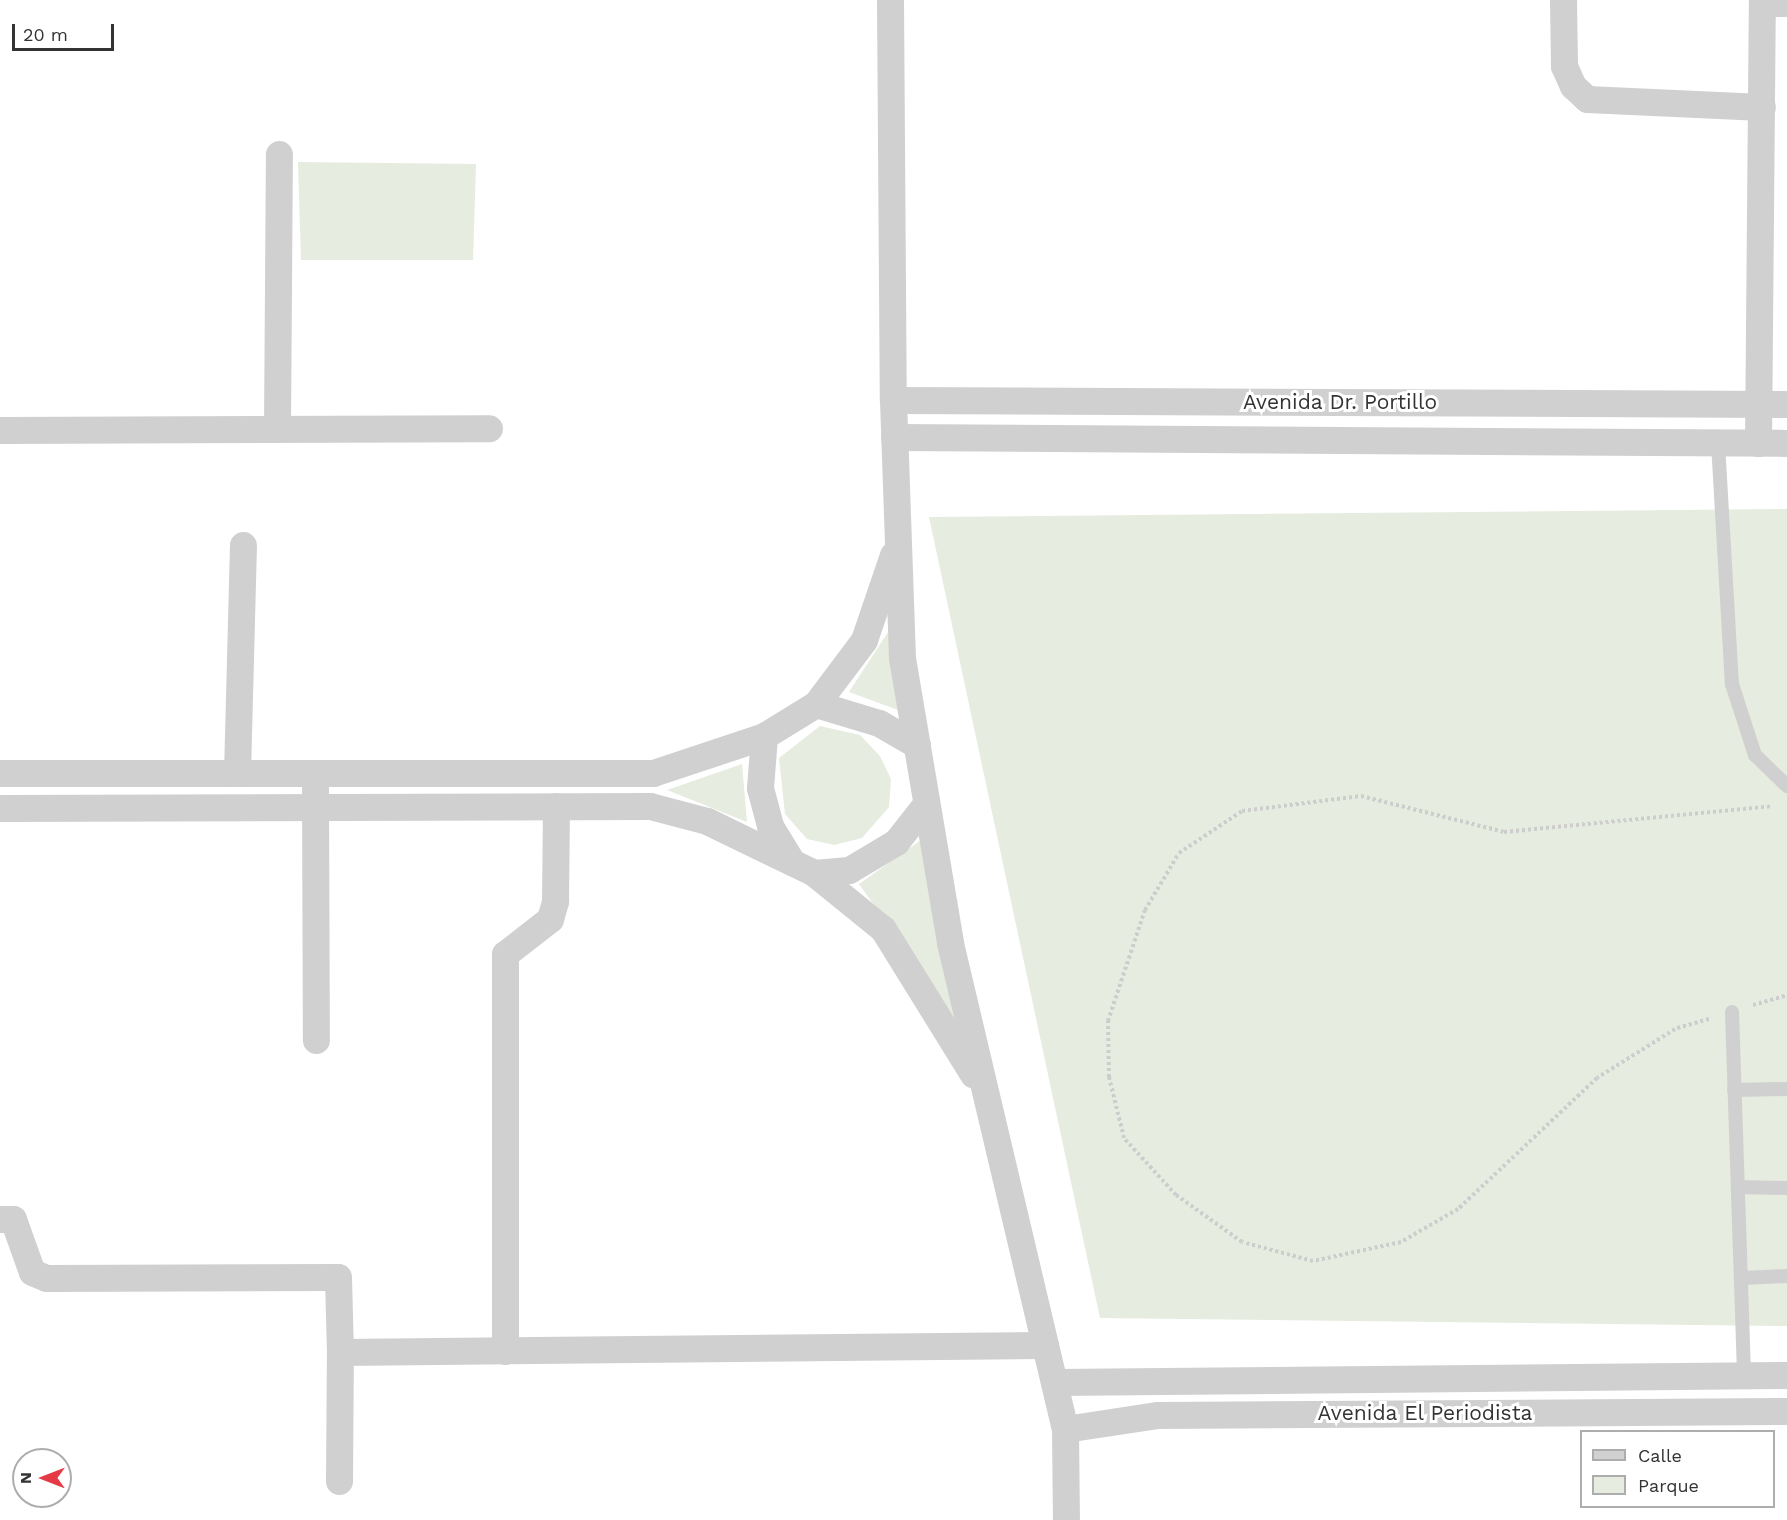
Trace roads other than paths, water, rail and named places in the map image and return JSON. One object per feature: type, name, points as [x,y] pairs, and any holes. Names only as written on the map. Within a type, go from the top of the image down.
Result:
[{"type":"street","points":[[890,0],[893,400],[902,658],[950,943],[1065,1429],[1066,1520]]},
{"type":"street","points":[[1563,0],[1564,66],[1573,86],[1587,99],[1762,106]]},
{"type":"street","points":[[1758,443],[1762,106],[1770,2]]},
{"type":"street","points":[[278,429],[279,154]]},
{"type":"street","name":"Avenida Dr. Portillo","points":[[893,400],[1787,404]]},
{"type":"street","points":[[0,430],[489,428]]},
{"type":"street","name":"Avenida Dr. Portillo","points":[[894,437],[1787,443]]},
{"type":"street","points":[[0,773],[653,773],[764,736],[816,704],[864,640],[898,540]]},
{"type":"street","points":[[237,773],[243,545]]},
{"type":"street","points":[[816,704],[879,723],[916,745]]},
{"type":"street","points":[[764,736],[763,798],[770,826],[804,868],[849,870],[896,842],[926,804]]},
{"type":"street","points":[[314,773],[316,1040]]},
{"type":"street","points":[[505,1351],[505,954],[550,919],[555,901],[556,806]]},
{"type":"street","points":[[0,808],[650,806],[707,821],[804,868],[883,929],[986,1096]]},
{"type":"street","points":[[0,1219],[14,1219],[32,1272],[46,1278],[338,1277],[339,1481]]},
{"type":"street","points":[[340,1352],[1045,1345]]},
{"type":"street","points":[[1054,1382],[1787,1375]]},
{"type":"street","name":"Avenida El Periodista","points":[[1065,1429],[1158,1415],[1787,1411]]},
{"type":"lane","points":[[1718,443],[1732,684],[1755,755],[1787,786]]},
{"type":"lane","points":[[1732,1012],[1744,1376]]},
{"type":"lane","points":[[1734,1090],[1787,1089]]},
{"type":"lane","points":[[1738,1187],[1787,1188]]},
{"type":"lane","points":[[1741,1278],[1787,1276]]}]
